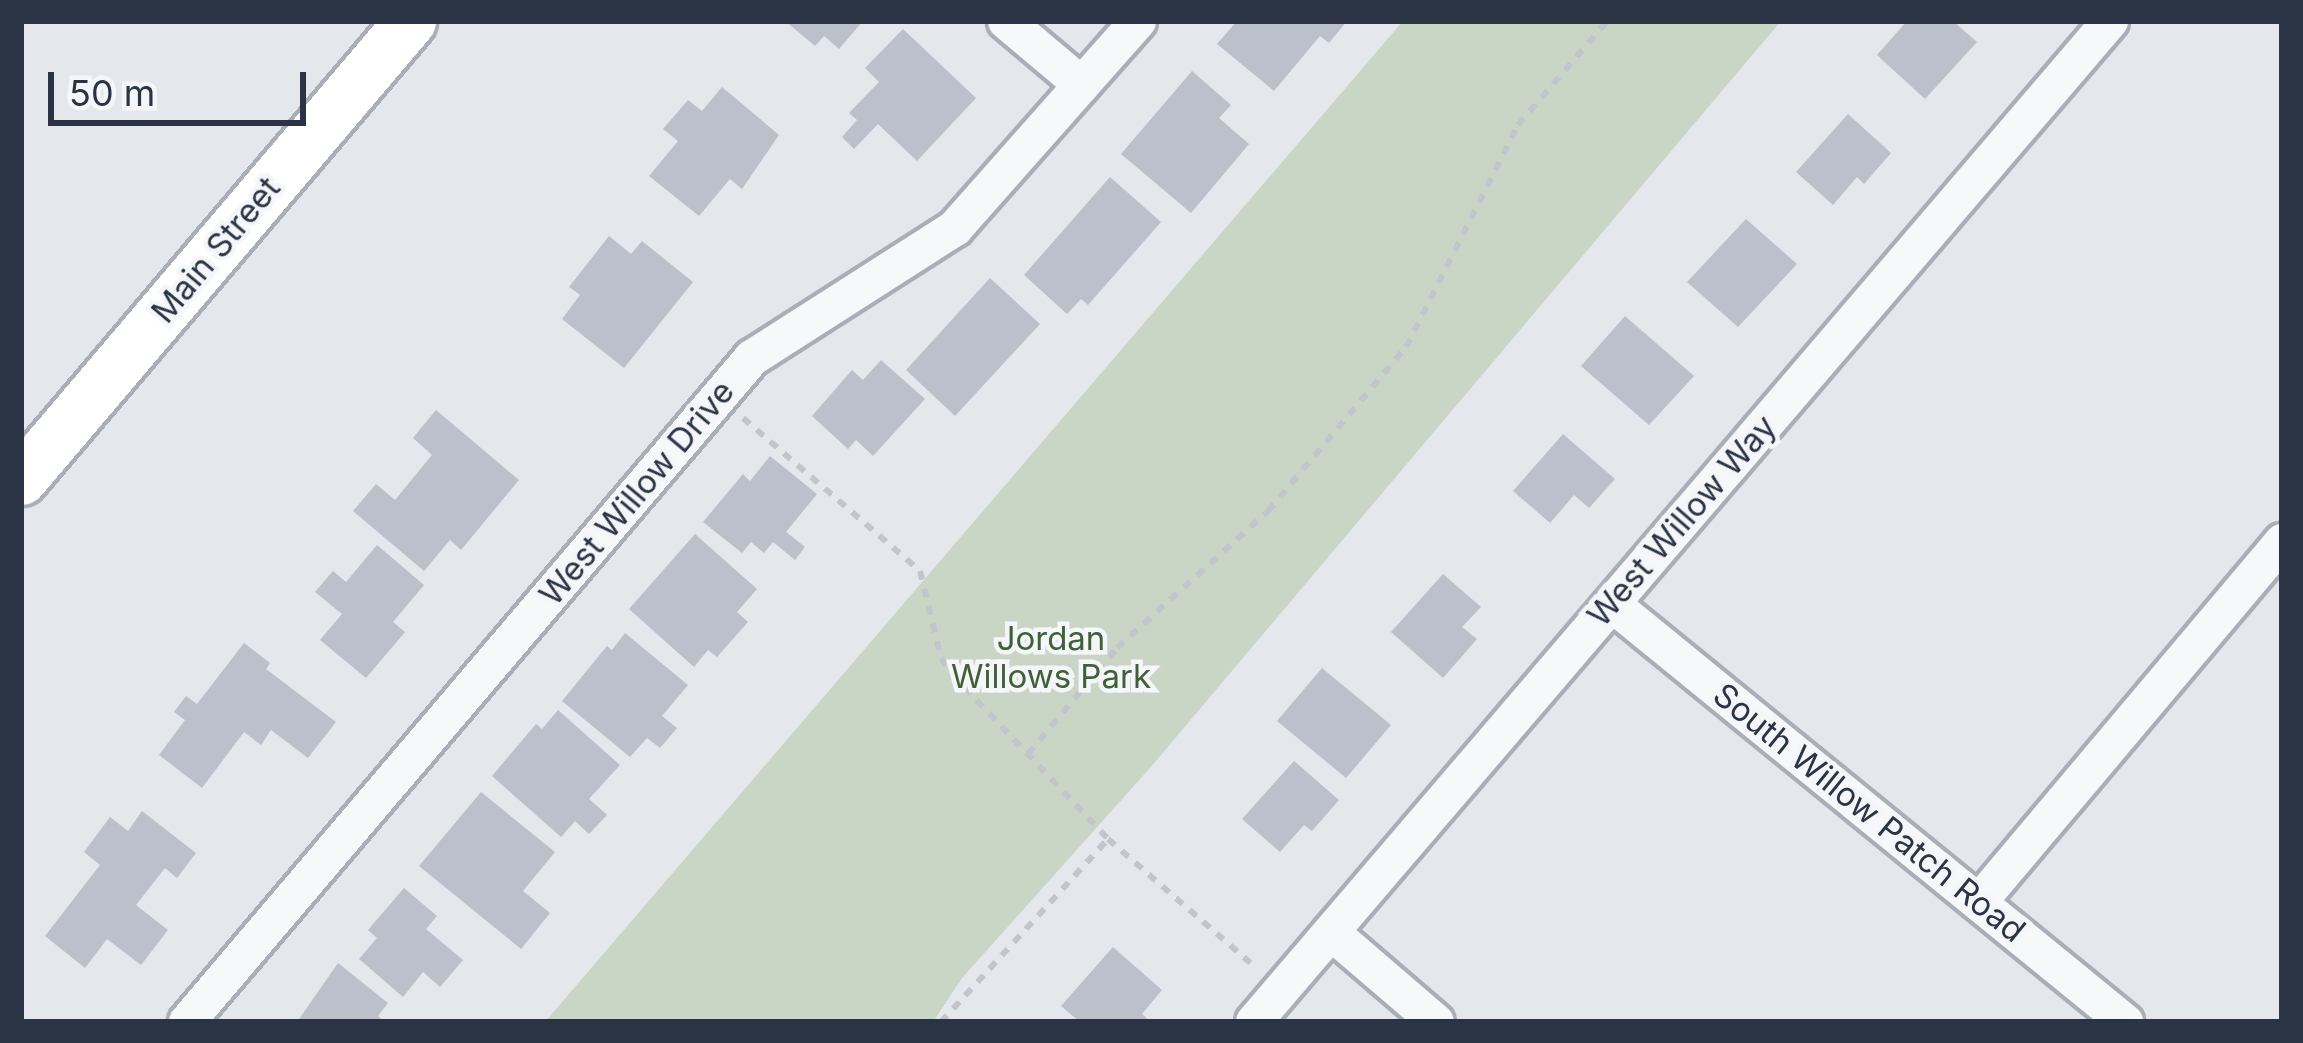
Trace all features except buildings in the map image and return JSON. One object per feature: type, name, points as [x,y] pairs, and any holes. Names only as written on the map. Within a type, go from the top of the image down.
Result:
[{"type":"main road","name":"Main Street","points":[[21,478],[410,21]]},
{"type":"street","points":[[1006,21],[1082,85]]},
{"type":"street","name":"West Willow Drive","points":[[187,1022],[752,358],[956,228],[1138,21]]},
{"type":"street","name":"West Willow Way","points":[[1254,1022],[2110,21]]},
{"type":"street","points":[[1978,902],[2282,542]]},
{"type":"street","name":"South Willow Patch Road","points":[[1612,604],[2126,1022]]},
{"type":"street","points":[[1331,932],[1436,1022]]},
{"type":"path","points":[[1028,754],[1117,647],[1268,511],[1406,347],[1518,125],[1607,21]]},
{"type":"path","points":[[718,397],[920,572],[941,658],[1108,839],[1255,967]]},
{"type":"path","points":[[941,1022],[1108,839]]},
{"type":"green space","name":"Jordan Willows Park","points":[[1403,21],[1781,21],[1150,768],[962,978],[933,1022],[545,1022]]}]
